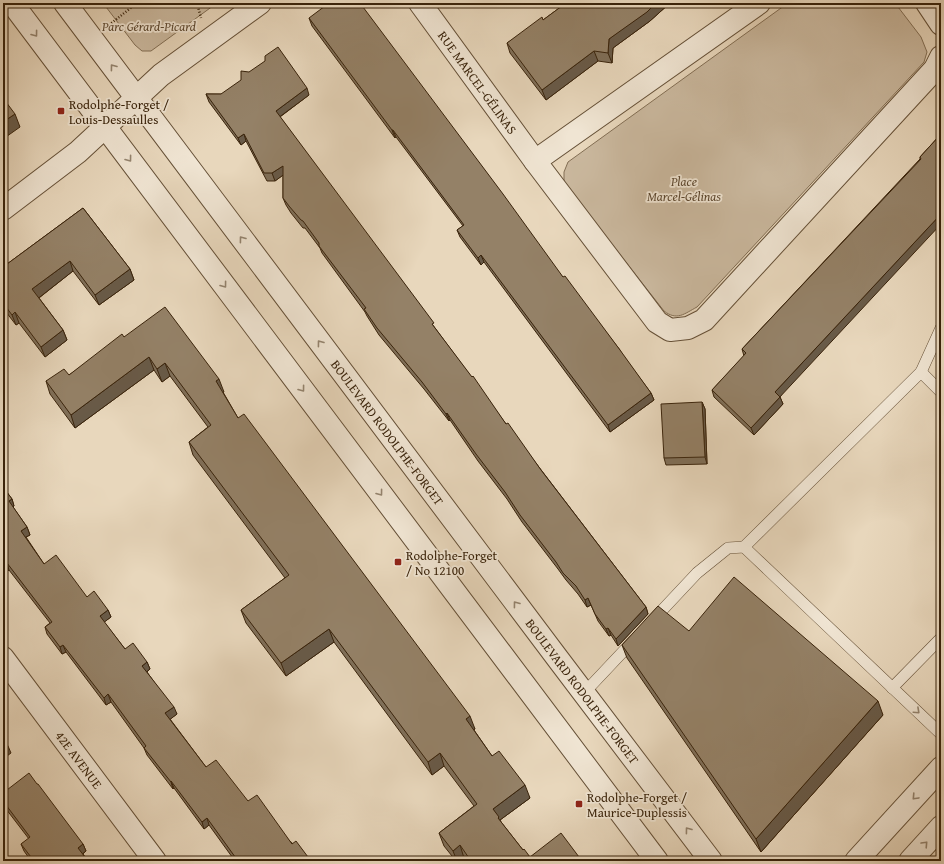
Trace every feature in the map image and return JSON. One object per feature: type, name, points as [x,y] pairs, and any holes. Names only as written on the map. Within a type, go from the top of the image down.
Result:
[{"type":"street","points":[[12,3],[657,861]]},
{"type":"street","name":"BOULEVARD RODOLPHE-FORGET","points":[[65,3],[711,861]]},
{"type":"street","points":[[3,208],[78,152],[161,75],[260,3]]},
{"type":"street","name":"RUE MARCEL-GÉLINAS","points":[[420,3],[535,161]]},
{"type":"street","points":[[759,3],[535,161],[657,322],[670,330],[688,328],[704,320],[935,69],[941,57]]},
{"type":"street","points":[[927,3],[941,24]]},
{"type":"street","name":"42E AVENUE","points":[[3,658],[155,861]]},
{"type":"street","points":[[856,861],[941,768]]},
{"type":"street","points":[[910,861],[941,827]]},
{"type":"lane","points":[[584,693],[697,573],[728,548],[744,547],[921,372],[941,328]]},
{"type":"lane","points":[[921,372],[941,392]]},
{"type":"lane","points":[[744,547],[941,734]]},
{"type":"lane","points":[[892,688],[941,638]]},
{"type":"path","points":[[91,38],[137,3]]},
{"type":"green space","name":"Parc Gérard-Picard","points":[[103,3],[217,3],[151,51],[142,51],[135,45]]},
{"type":"green space","name":"Place Marcel-Gélinas","points":[[788,3],[895,3],[921,37],[927,52],[924,62],[697,307],[684,314],[673,316],[664,311],[564,183],[564,172],[568,162]]},
{"type":"building","points":[[329,3],[360,3],[651,393],[608,425],[481,255],[478,258],[457,230],[464,225],[309,18]]},
{"type":"building","points":[[566,3],[656,3],[647,12],[609,39],[608,53],[594,51],[542,90],[507,43],[542,17],[543,20]]},
{"type":"building","points":[[278,47],[307,88],[276,111],[434,323],[432,324],[472,377],[473,376],[506,424],[508,423],[541,470],[646,607],[616,639],[608,628],[606,629],[595,614],[588,598],[585,600],[576,586],[563,573],[447,413],[446,414],[422,382],[377,328],[364,309],[366,308],[319,246],[319,243],[303,221],[283,198],[283,166],[272,173],[264,173],[244,134],[238,138],[206,94],[221,94],[241,80],[241,71],[249,72],[265,61],[265,56]]},
{"type":"building","points":[[3,98],[15,114],[3,122]]},
{"type":"building","points":[[941,134],[941,214],[775,392],[780,397],[751,428],[712,390],[746,353],[742,349],[921,159],[920,157]]},
{"type":"building","points":[[83,208],[130,269],[95,295],[70,261],[32,289],[63,330],[41,347],[15,312],[12,315],[3,303],[3,267]]},
{"type":"building","points":[[165,307],[219,379],[216,381],[238,418],[244,414],[470,716],[466,719],[492,756],[499,751],[525,785],[493,809],[499,817],[498,818],[530,857],[561,833],[582,861],[471,861],[460,845],[453,851],[439,833],[477,804],[440,753],[428,762],[329,629],[281,663],[241,610],[289,575],[189,442],[211,425],[165,363],[157,369],[149,357],[71,415],[46,381],[64,369],[69,375],[122,334],[124,337]]},
{"type":"building","points":[[702,402],[705,457],[664,458],[661,404]]},
{"type":"building","points":[[3,487],[12,499],[9,501],[27,527],[21,531],[44,564],[56,555],[87,597],[94,591],[108,610],[100,616],[125,649],[133,643],[147,662],[142,666],[174,707],[165,713],[206,767],[216,760],[248,801],[257,795],[292,844],[296,841],[311,861],[238,861],[207,818],[202,822],[144,748],[146,746],[108,694],[104,698],[63,645],[60,647],[45,627],[52,622],[7,563],[3,566]]},
{"type":"building","points":[[734,577],[878,701],[756,839],[622,645],[658,606],[689,631]]},
{"type":"building","points":[[3,739],[8,746],[3,750]]},
{"type":"building","points":[[29,773],[83,844],[78,848],[88,861],[34,861],[21,844],[30,837],[3,801],[3,793]]},
{"type":"place","name":"Rodolphe-Forget / Louis-Dessaulles","points":[[61,111]]},
{"type":"place","name":"Rodolphe-Forget / No 12100","points":[[398,562]]},
{"type":"place","name":"Rodolphe-Forget / Maurice-Duplessis","points":[[579,804]]}]
